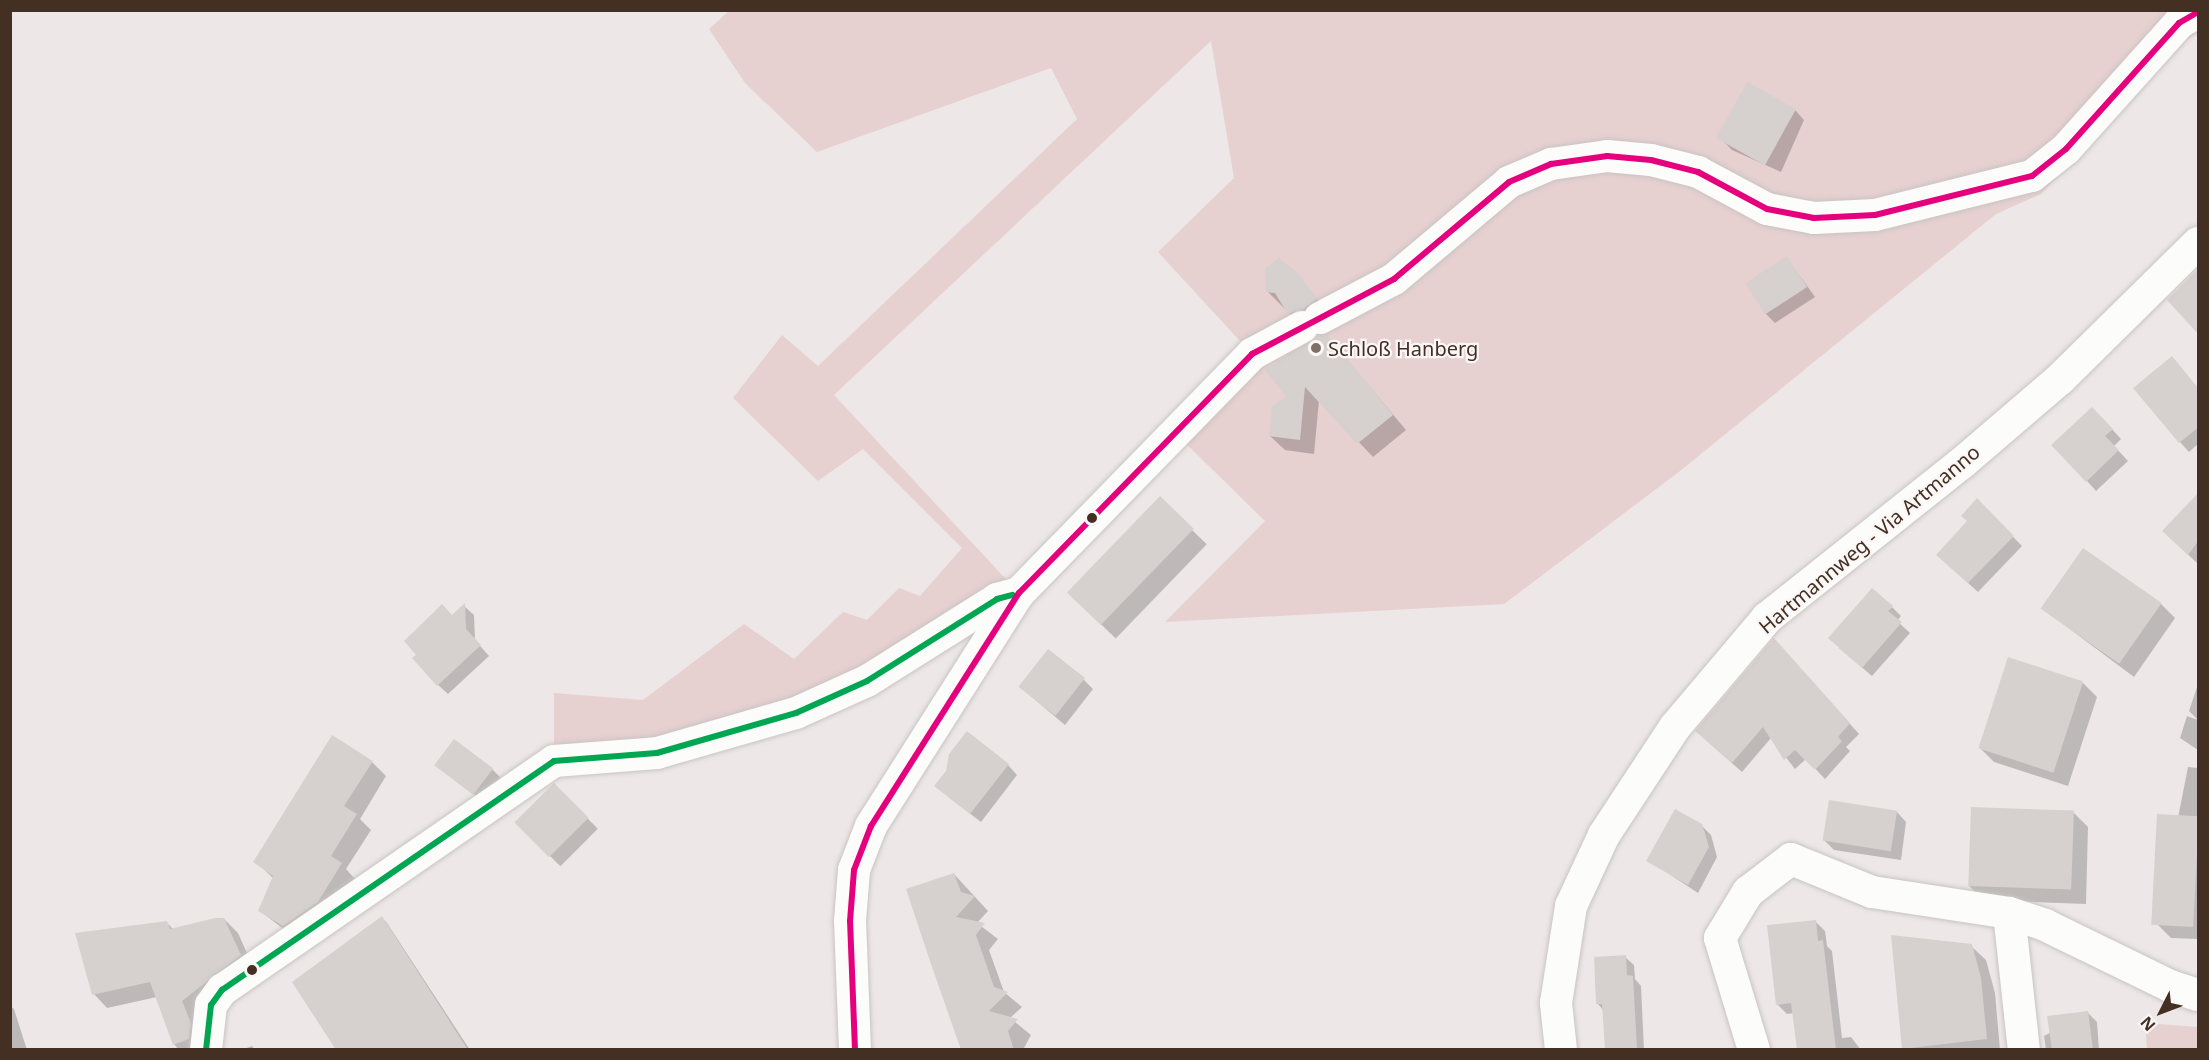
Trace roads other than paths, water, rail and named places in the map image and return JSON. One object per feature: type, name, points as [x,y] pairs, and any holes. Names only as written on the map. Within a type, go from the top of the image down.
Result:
[{"type":"street","points":[[855,1050],[850,921],[854,870],[871,826],[1019,593],[1252,354],[1394,279],[1509,182],[1551,165],[1607,156],[1651,160],[1698,172],[1767,209],[1814,218],[1875,215],[2032,176],[2066,149],[2179,23],[2199,12]]},
{"type":"street","name":"Hartmannweg - Via Artmanno","points":[[1561,1050],[1556,1003],[1571,906],[1604,835],[1676,727],[1767,618],[1962,463],[2060,378],[2199,243]]},
{"type":"street","points":[[206,1050],[211,1005],[222,990],[554,761],[657,753],[796,713],[867,681],[997,599],[1019,593]]},
{"type":"street","points":[[1754,1050],[1720,938],[1748,892],[1791,859],[1872,892],[2009,913],[2045,925],[2170,986],[2199,994]]},
{"type":"street","points":[[2009,913],[2024,1050]]},
{"type":"place","name":"Schloß Hanberg","points":[[1316,348]]}]
